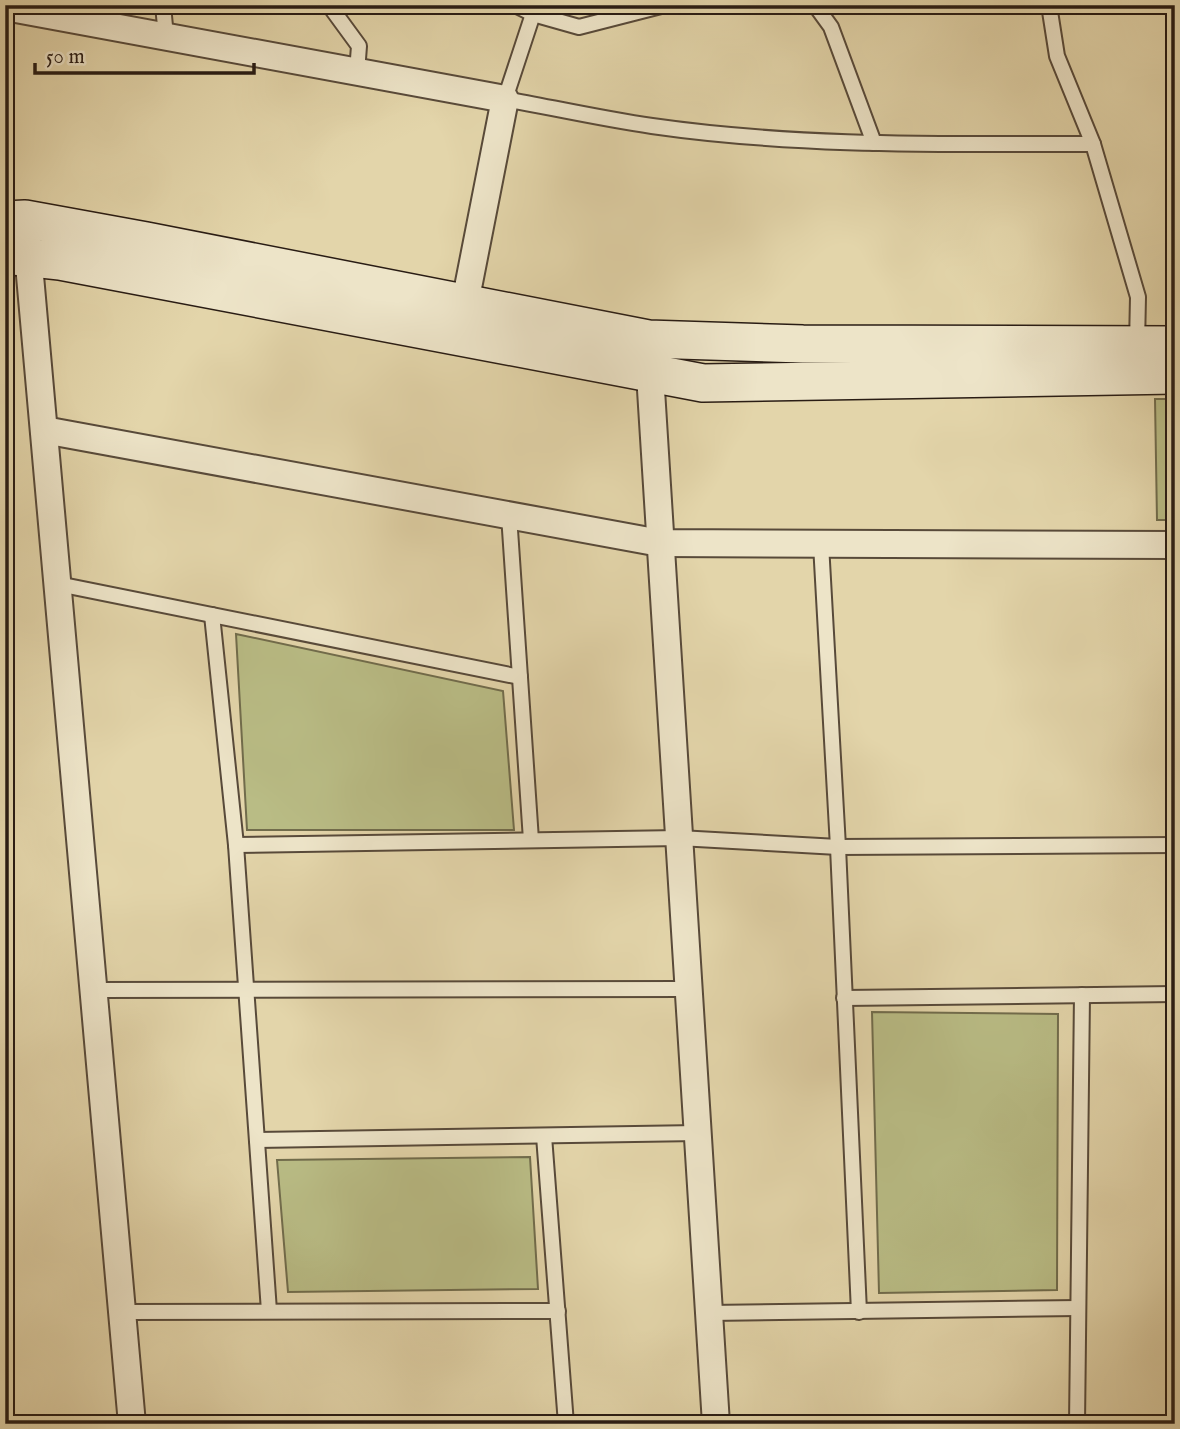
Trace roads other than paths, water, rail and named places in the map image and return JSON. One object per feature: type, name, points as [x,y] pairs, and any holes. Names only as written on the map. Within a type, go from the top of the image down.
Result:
[{"type":"street","points":[[5,7],[505,99],[465,303]]},
{"type":"street","points":[[132,1424],[44,430],[17,256],[15,220],[465,303],[649,356],[703,383],[1175,375]]},
{"type":"street","points":[[17,256],[649,356],[803,344],[1175,345]]},
{"type":"street","points":[[649,356],[716,1424]]},
{"type":"street","points":[[44,430],[660,543],[1175,545]]},
{"type":"lane","points":[[163,5],[166,37]]},
{"type":"lane","points":[[329,5],[359,46],[357,72]]},
{"type":"lane","points":[[514,5],[579,27],[665,5]]},
{"type":"lane","points":[[815,5],[831,27],[874,143]]},
{"type":"lane","points":[[1049,5],[1057,56],[1093,144],[1138,297],[1137,345]]},
{"type":"lane","points":[[532,10],[505,99],[653,126],[785,138],[874,143],[1093,144]]},
{"type":"lane","points":[[509,515],[531,841]]},
{"type":"lane","points":[[821,544],[859,1312]]},
{"type":"lane","points":[[58,584],[520,677]]},
{"type":"lane","points":[[212,615],[236,845],[269,1311]]},
{"type":"lane","points":[[236,845],[679,838],[838,847],[1175,845]]},
{"type":"lane","points":[[93,990],[688,989]]},
{"type":"lane","points":[[844,998],[1175,994]]},
{"type":"lane","points":[[1077,1424],[1082,995]]},
{"type":"lane","points":[[257,1140],[698,1133]]},
{"type":"lane","points":[[544,1136],[566,1424]]},
{"type":"lane","points":[[709,1313],[1078,1308]]},
{"type":"lane","points":[[122,1312],[558,1311]]}]
